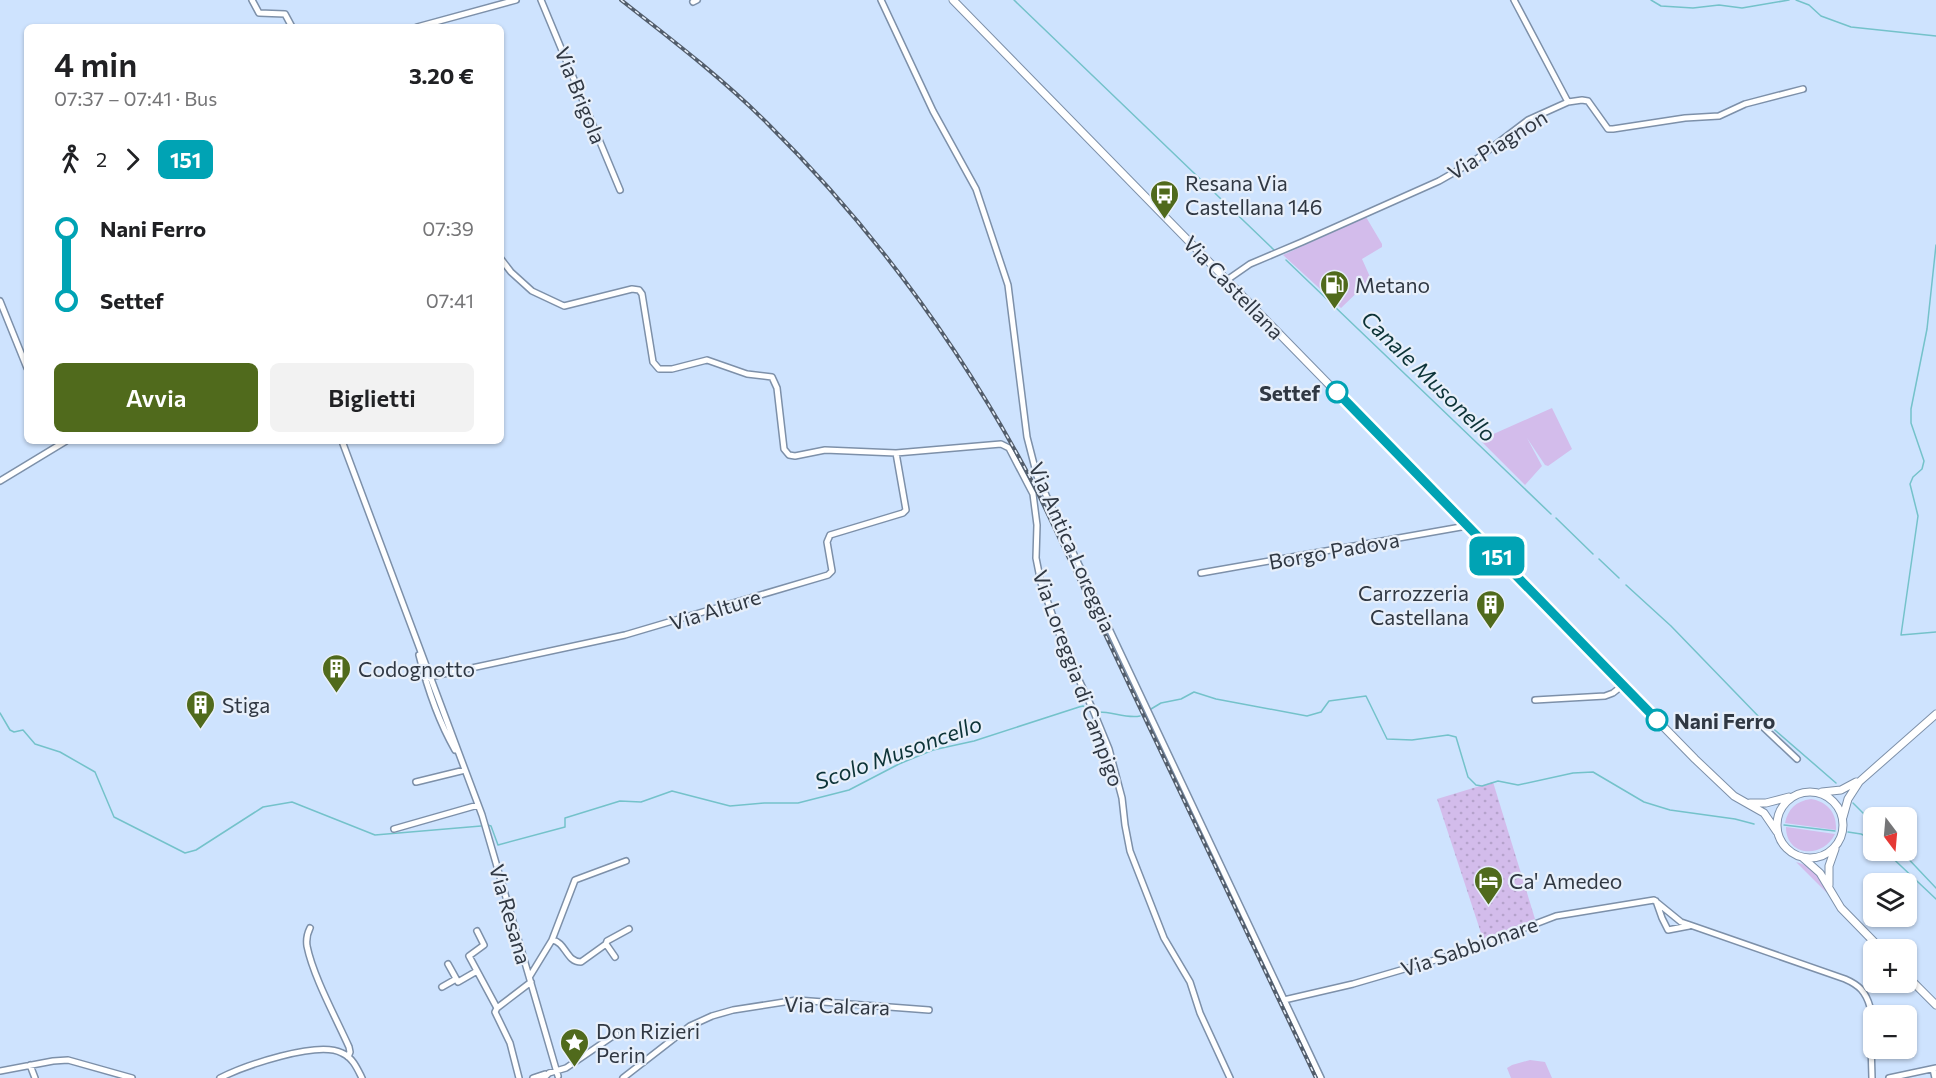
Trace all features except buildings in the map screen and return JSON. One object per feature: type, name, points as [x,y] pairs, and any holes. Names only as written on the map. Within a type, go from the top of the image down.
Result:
[{"type":"main road","name":"Via Castellana","points":[[953,0],[1466,524]]},
{"type":"main road","points":[[1466,524],[1725,788],[1743,802],[1764,813],[1786,848],[1802,857],[1820,873],[1843,910],[1871,939]]},
{"type":"main road","points":[[1829,888],[1829,867],[1842,835],[1843,817],[1853,790],[1936,714]]},
{"type":"main road","points":[[1743,802],[1766,803],[1806,792],[1841,790],[1866,776]]},
{"type":"main road","points":[[1818,792],[1834,801],[1843,817]]},
{"type":"main road","points":[[1777,832],[1779,813],[1794,795]]},
{"type":"main road","points":[[1802,857],[1821,857],[1836,846]]},
{"type":"main road","points":[[1917,986],[1936,1005]]},
{"type":"street","points":[[252,0],[259,13],[285,14],[290,24]]},
{"type":"street","points":[[428,24],[516,0]]},
{"type":"street","name":"Via Brigola","points":[[541,0],[620,190]]},
{"type":"street","name":"Via Antica Loreggia","points":[[881,0],[933,111],[976,189],[1008,285],[1027,437],[1037,476],[1321,1078]]},
{"type":"street","points":[[1514,0],[1568,102]]},
{"type":"street","name":"Via Piagnon","points":[[1227,280],[1250,264],[1439,181],[1474,161],[1528,120],[1568,102],[1588,101],[1605,126],[1613,129],[1685,118],[1719,116],[1745,104],[1803,89]]},
{"type":"street","points":[[504,263],[532,291],[564,306],[632,289],[639,290],[642,294],[653,362],[659,369],[672,369],[707,360],[747,374],[772,377],[777,388],[784,449],[791,456],[825,450],[896,453]]},
{"type":"street","points":[[0,301],[24,361]]},
{"type":"street","points":[[0,481],[59,444]]},
{"type":"street","name":"Via Resana","points":[[343,444],[414,633],[427,677],[444,711],[478,806],[531,979],[553,1063],[553,1075]]},
{"type":"street","name":"Via Loreggia di Campigo","points":[[896,453],[1001,444],[1009,448],[1035,501],[1036,558],[1044,593],[1065,650],[1112,758],[1122,798],[1130,851],[1164,938],[1190,982],[1200,1013],[1230,1078]]},
{"type":"street","name":"Via Alture","points":[[427,677],[647,629],[828,575],[832,571],[827,542],[830,535],[903,513],[906,510],[896,453]]},
{"type":"street","name":"Borgo Padova","points":[[1201,573],[1461,527],[1466,524]]},
{"type":"street","points":[[1535,700],[1605,696],[1623,685]]},
{"type":"street","points":[[1762,726],[1797,759]]},
{"type":"street","points":[[416,782],[465,770]]},
{"type":"street","points":[[394,829],[478,806]]},
{"type":"street","points":[[519,1078],[508,1039],[495,1012],[531,979],[552,940],[576,880],[626,861]]},
{"type":"street","points":[[1656,901],[1668,930],[1690,925]]},
{"type":"street","points":[[1656,901],[1681,922],[1845,979],[1861,988],[1868,998],[1870,1007],[1872,1078]]},
{"type":"street","name":"Via Sabbionare","points":[[1284,1000],[1353,984],[1459,952],[1556,916],[1656,901]]},
{"type":"street","points":[[310,928],[307,938],[308,947],[325,995],[349,1047],[348,1057]]},
{"type":"street","points":[[552,940],[560,942],[572,960],[580,962],[607,941],[629,929]]},
{"type":"street","points":[[477,931],[484,945],[469,956],[497,1008]]},
{"type":"street","points":[[606,944],[615,957]]},
{"type":"street","points":[[448,964],[456,980]]},
{"type":"street","points":[[442,987],[456,980],[458,982],[477,971]]},
{"type":"street","name":"Via Calcara","points":[[622,1078],[690,1026],[733,1010],[797,1000],[929,1010]]},
{"type":"street","points":[[533,1078],[553,1075],[616,1034]]},
{"type":"street","points":[[220,1078],[246,1066],[312,1050],[335,1050],[348,1057],[355,1064],[362,1078]]},
{"type":"street","points":[[0,1071],[68,1060],[132,1078]]},
{"type":"street","points":[[30,1065],[35,1078]]},
{"type":"street","points":[[1889,1078],[1934,1068],[1935,1078]]},
{"type":"shaded area","points":[[1366,217],[1382,247],[1362,259],[1371,279],[1341,308],[1283,255]]},
{"type":"shaded area","points":[[1552,408],[1572,449],[1548,466],[1545,465],[1527,438],[1542,466],[1525,485],[1480,440]]},
{"type":"shaded area","points":[[1493,782],[1535,919],[1483,939],[1437,799]]},
{"type":"shaded area","points":[[1811,799],[1830,809],[1835,818],[1836,830],[1785,823],[1794,806]]},
{"type":"shaded area","points":[[1786,827],[1835,834],[1822,848],[1806,851],[1792,844]]},
{"type":"shaded area","points":[[1796,862],[1816,873],[1827,893]]},
{"type":"shaded area","points":[[1530,1060],[1545,1062],[1552,1078],[1511,1078],[1507,1068]]},
{"type":"waterway","name":"Canale Musonello","points":[[1014,0],[1274,250]]},
{"type":"waterway","points":[[1651,0],[1661,6],[1693,8],[1719,5],[1742,8],[1789,0]]},
{"type":"waterway","points":[[1796,0],[1809,5],[1821,16],[1851,27],[1936,36]]},
{"type":"waterway","points":[[1936,245],[1927,329],[1911,409],[1911,423],[1924,461],[1922,469],[1913,477],[1910,484],[1918,516],[1901,635],[1936,632]]},
{"type":"waterway","name":"Canale Musonello","points":[[1286,260],[1551,514]]},
{"type":"waterway","name":"Canale Musonello","points":[[1556,518],[1593,554]]},
{"type":"waterway","name":"Canale Musonello","points":[[1599,559],[1619,578]]},
{"type":"waterway","name":"Canale Musonello","points":[[1626,585],[1671,626],[1762,720]]},
{"type":"waterway","name":"Scolo Musoncello","points":[[1151,709],[1161,703],[1181,699],[1194,692],[1216,699],[1307,716],[1321,712],[1329,701],[1366,696],[1387,739],[1412,740],[1448,735],[1456,737],[1468,777],[1476,785],[1482,786],[1498,781],[1518,785],[1573,773],[1593,772],[1644,802],[1670,810],[1735,819],[1754,824]]},
{"type":"waterway","name":"Scolo Musoncello","points":[[488,825],[491,826],[498,845],[565,827],[565,818],[620,801],[641,802],[672,791],[730,806],[798,803],[849,790],[899,764],[933,750],[974,741],[1083,706],[1091,711]]},
{"type":"waterway","name":"Scolo Musoncello","points":[[1097,712],[1140,716]]},
{"type":"waterway","name":"Scolo Musoncello","points":[[0,713],[10,730],[14,732],[23,730],[35,744],[60,752],[95,772],[114,817],[185,853],[196,850],[263,807],[292,802],[375,835],[481,826]]},
{"type":"waterway","name":"Canale Musonello","points":[[1768,724],[1836,783]]},
{"type":"waterway","name":"Canale Musonello","points":[[1853,803],[1863,813]]},
{"type":"waterway","name":"Scolo Musoncello","points":[[1784,825],[1835,831]]},
{"type":"waterway","name":"Scolo Musoncello","points":[[1848,832],[1863,835]]},
{"type":"waterway","name":"Scolo Musoncello","points":[[1896,861],[1936,899]]},
{"type":"waterway","name":"Canale Musonello","points":[[1910,861],[1936,888]]},
{"type":"railway","points":[[621,0],[732,90],[807,164],[881,250],[916,296],[979,390],[1036,489],[1316,1078]]},
{"type":"bus line","name":"151","points":[[1337,392],[1657,720]]},
{"type":"place","name":"Resana Via Castellana 146","points":[[1164,220]]},
{"type":"place","name":"Metano","points":[[1334,310]]},
{"type":"place","name":"Settef","points":[[1337,392]]},
{"type":"place","name":"Carrozzeria Castellana","points":[[1490,630]]},
{"type":"place","name":"Codognotto","points":[[337,694]]},
{"type":"place","name":"Nani Ferro","points":[[1657,720]]},
{"type":"place","name":"Stiga","points":[[201,730]]},
{"type":"place","name":"Ca' Amedeo","points":[[1488,906]]},
{"type":"place","name":"Don Rizieri Perin","points":[[575,1068]]}]
